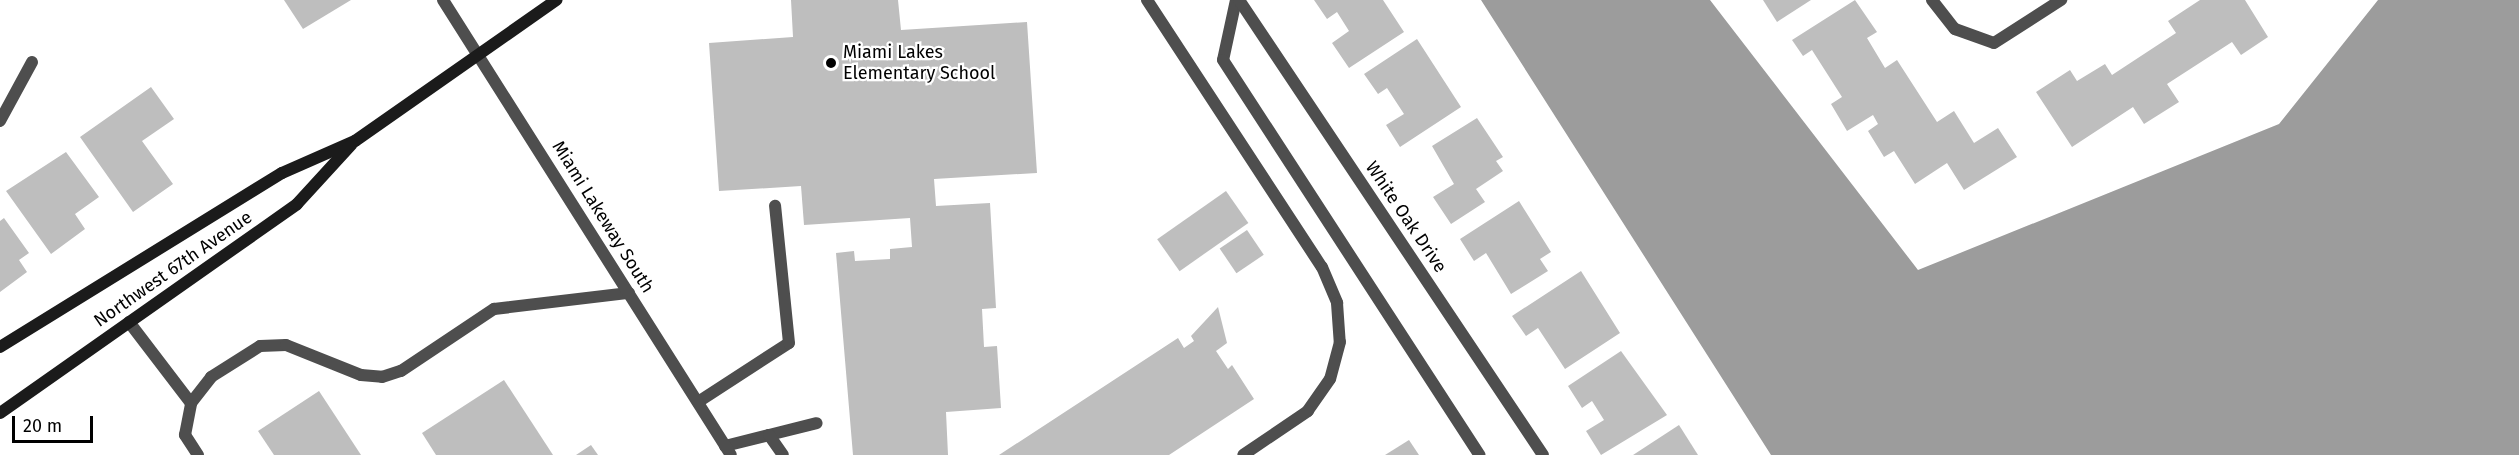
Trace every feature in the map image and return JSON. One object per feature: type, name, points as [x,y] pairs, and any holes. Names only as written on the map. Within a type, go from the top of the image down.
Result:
[{"type":"main road","name":"Northwest 67th Avenue","points":[[0,348],[282,173],[355,141],[556,0]]},
{"type":"main road","name":"Northwest 67th Avenue","points":[[0,412],[297,204],[355,141]]},
{"type":"street","name":"Miami Lakeway South","points":[[443,0],[728,450]]},
{"type":"street","points":[[1147,0],[1322,267],[1337,303],[1340,342],[1330,379],[1308,411],[1243,455]]},
{"type":"street","points":[[1238,0],[1223,60],[1480,455]]},
{"type":"street","name":"White Oak Drive","points":[[1238,0],[1544,455]]},
{"type":"street","points":[[1932,0],[1955,29],[1994,42],[2061,0]]},
{"type":"street","points":[[0,121],[32,62]]},
{"type":"street","points":[[698,402],[789,343],[775,206]]},
{"type":"street","points":[[198,455],[185,435],[190,403],[211,377],[260,346],[285,345],[361,375],[382,377],[401,371],[494,309],[629,293]]},
{"type":"street","points":[[129,322],[190,403]]},
{"type":"street","points":[[728,450],[769,435],[817,423]]},
{"type":"street","points":[[769,435],[783,455]]},
{"type":"shaded area","points":[[1481,0],[1710,0],[1918,270],[2279,124],[2378,0],[2519,0],[2519,455],[1771,455]]},
{"type":"building","points":[[284,0],[351,0],[303,29]]},
{"type":"building","points":[[791,0],[898,0],[901,30],[1027,22],[1037,173],[934,179],[936,206],[990,203],[996,308],[982,309],[984,347],[997,346],[1001,408],[946,412],[948,455],[853,455],[836,253],[854,251],[855,261],[890,259],[890,249],[912,247],[910,218],[804,225],[801,186],[719,191],[709,43],[793,37]]},
{"type":"building","points":[[1314,0],[1383,0],[1404,32],[1349,68],[1332,43],[1349,31],[1337,12],[1327,19]]},
{"type":"building","points":[[1763,0],[1811,0],[1777,22]]},
{"type":"building","points":[[1855,0],[1877,32],[1867,38],[1885,68],[1897,60],[1937,122],[1954,111],[1974,143],[1998,128],[2017,157],[1964,190],[1947,163],[1915,184],[1894,151],[1884,157],[1868,131],[1878,124],[1873,115],[1847,131],[1831,104],[1842,97],[1812,50],[1803,56],[1792,40]]},
{"type":"building","points":[[2200,0],[2245,0],[2268,37],[2241,55],[2232,42],[2167,84],[2179,102],[2144,124],[2133,107],[2072,147],[2036,92],[2070,70],[2077,81],[2105,64],[2112,75],[2176,33],[2168,21]]},
{"type":"building","points":[[1417,39],[1461,107],[1400,147],[1386,125],[1404,114],[1387,88],[1378,94],[1364,74]]},
{"type":"building","points":[[151,87],[174,119],[142,141],[173,184],[133,212],[80,137]]},
{"type":"building","points":[[1477,118],[1503,157],[1496,161],[1503,171],[1476,189],[1485,202],[1451,224],[1433,197],[1454,184],[1432,146]]},
{"type":"building","points":[[66,152],[99,197],[75,214],[85,229],[51,254],[6,191]]},
{"type":"building","points":[[1226,191],[1248,223],[1180,271],[1157,239]]},
{"type":"building","points":[[1519,201],[1551,252],[1540,259],[1548,271],[1511,294],[1486,253],[1474,261],[1460,239]]},
{"type":"building","points":[[4,218],[29,253],[19,260],[27,272],[0,292],[0,221]]},
{"type":"building","points":[[1247,230],[1264,255],[1236,273],[1220,248]]},
{"type":"building","points":[[1581,271],[1620,333],[1565,369],[1538,328],[1526,336],[1512,316]]},
{"type":"building","points":[[1218,307],[1227,343],[1216,351],[1228,369],[1232,365],[1254,399],[1169,455],[999,455],[1178,338],[1184,348],[1194,341],[1191,336]]},
{"type":"building","points":[[1621,351],[1667,415],[1601,455],[1586,431],[1604,420],[1592,401],[1582,408],[1568,386]]},
{"type":"building","points":[[504,380],[553,455],[436,455],[422,433]]},
{"type":"building","points":[[319,391],[361,455],[274,455],[258,431]]},
{"type":"building","points":[[1679,425],[1698,455],[1633,455]]},
{"type":"building","points":[[1409,440],[1419,455],[1385,455]]},
{"type":"building","points":[[591,445],[598,455],[576,455]]},
{"type":"place","name":"Miami Lakes Elementary School","points":[[831,63]]}]
